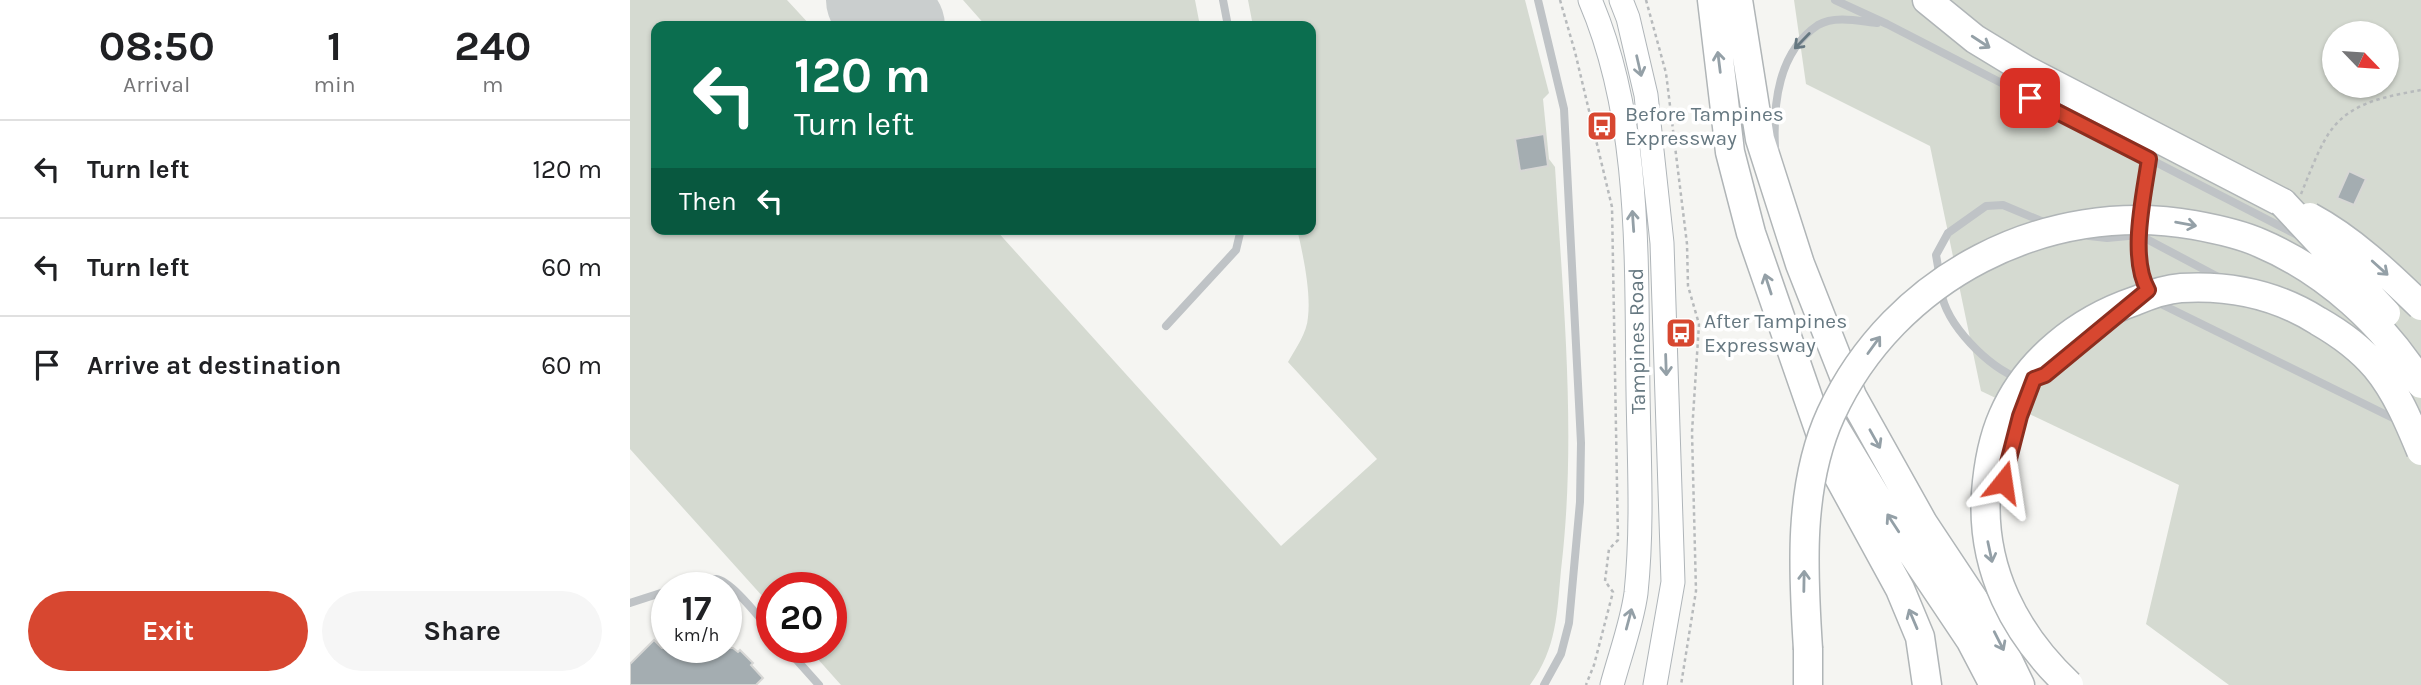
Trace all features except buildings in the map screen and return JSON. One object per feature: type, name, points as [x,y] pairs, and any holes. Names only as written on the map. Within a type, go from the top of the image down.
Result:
[{"type":"highway","points":[[1712,0],[1730,152],[1755,245],[1830,461],[1900,589],[1920,637],[1927,685]]},
{"type":"highway","points":[[1738,0],[1760,139],[1800,264],[1852,396],[1903,488],[1971,641],[1994,685]]},
{"type":"highway","points":[[1927,0],[1975,39],[2026,70],[2283,216],[2365,289],[2409,340],[2421,360]]},
{"type":"highway","points":[[2283,216],[2335,233],[2372,261],[2421,306]]},
{"type":"highway","points":[[1808,685],[1804,586],[1810,486],[1831,415],[1854,372],[1881,335],[1922,297],[1964,266],[2007,245],[2089,223],[2162,219],[2212,228],[2259,243],[2310,269],[2374,323],[2398,350],[2421,384]]},
{"type":"highway","points":[[2069,685],[2049,666],[2024,635],[2001,593],[1985,528],[1987,471],[1993,443],[2004,413],[2032,369],[2063,338],[2108,310],[2178,288],[2217,288],[2264,295],[2305,312],[2340,334],[2376,367],[2406,415],[2421,451]]},
{"type":"highway","points":[[1800,371],[1892,523],[1992,626],[2020,685]]},
{"type":"main road","name":"Tampines Road","points":[[1590,0],[1598,17],[1617,87],[1628,140],[1636,260],[1640,526],[1636,595],[1612,685]]},
{"type":"main road","name":"Tampines Road","points":[[1620,0],[1628,18],[1646,95],[1662,243],[1673,582],[1655,685]]},
{"type":"lane","points":[[1223,0],[1227,21]]},
{"type":"lane","points":[[1538,0],[1564,109],[1581,443],[1580,502],[1569,623],[1561,654],[1544,685]]},
{"type":"lane","points":[[1835,0],[2149,159],[2283,216],[2335,254]]},
{"type":"lane","points":[[1778,194],[1774,121],[1780,79],[1794,49],[1819,24],[1843,19],[1887,24]]},
{"type":"lane","points":[[2149,159],[2139,235],[2141,265],[2144,283],[2162,305],[2421,432]]},
{"type":"lane","points":[[2148,290],[2045,375],[2034,379],[2020,379],[1991,364],[1951,319],[1943,300],[1936,255],[1948,233],[1986,206],[2003,205],[2043,222],[2088,236],[2107,238],[2139,235],[2365,354],[2381,365],[2392,377],[2421,432]]},
{"type":"lane","points":[[1166,326],[1236,250],[1240,235]]},
{"type":"lane","points":[[1983,496],[1993,492],[2003,482],[2020,416],[2034,379]]},
{"type":"lane","points":[[630,603],[651,597]]},
{"type":"lane","points":[[742,599],[756,614]]},
{"type":"lane","points":[[799,663],[819,685]]},
{"type":"path","points":[[1560,0],[1612,207],[1618,540],[1609,548],[1605,581],[1613,592],[1594,665],[1586,685]]},
{"type":"path","points":[[1646,0],[1666,73],[1687,244],[1688,286],[1699,324],[1692,432],[1696,591],[1681,685]]},
{"type":"path","points":[[2283,216],[2332,129],[2352,111],[2374,100],[2421,90]]},
{"type":"shaded area","points":[[630,0],[787,0],[806,21],[651,21],[651,235],[1000,235],[1281,546],[1377,459],[1288,362],[1303,335],[1309,307],[1298,235],[1316,235],[1316,21],[1252,21],[1248,0],[1525,0],[1549,93],[1543,99],[1549,159],[1555,167],[1565,318],[1568,419],[1566,520],[1557,616],[1546,657],[1530,685],[841,685],[821,663],[847,663],[847,572],[756,572],[756,589],[630,449]]},
{"type":"shaded area","points":[[963,0],[1195,0],[1199,21],[982,21]]},
{"type":"shaded area","points":[[1794,0],[2421,0],[2421,685],[2229,685],[2146,624],[2179,485],[1981,391],[1930,146],[1806,84]]},
{"type":"runway","points":[[874,0],[893,21]]},
{"type":"place","name":"Before Tampines Expressway","points":[[1602,126]]},
{"type":"place","name":"After Tampines Expressway","points":[[1681,333]]},
{"type":"route","points":[[2003,482],[2020,416],[2034,379],[2045,375],[2148,290],[2141,265],[2139,235],[2149,159],[2030,98]]}]
